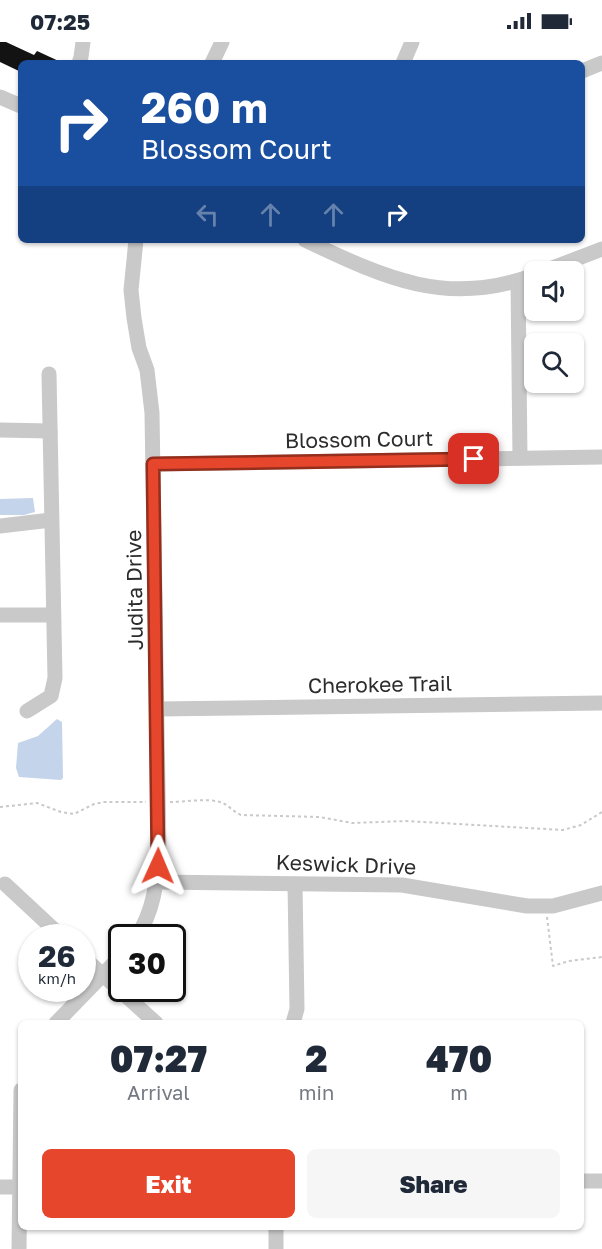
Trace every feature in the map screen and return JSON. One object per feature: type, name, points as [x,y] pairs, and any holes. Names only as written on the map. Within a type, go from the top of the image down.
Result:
[{"type":"street","points":[[80,60],[83,42]]},
{"type":"street","points":[[213,60],[222,42]]},
{"type":"street","points":[[403,60],[412,42]]},
{"type":"street","points":[[585,70],[602,63]]},
{"type":"street","points":[[0,97],[18,105]]},
{"type":"street","name":"Judita Drive","points":[[136,243],[131,290],[139,348],[147,370],[152,413],[158,709],[159,850],[157,882],[145,924]]},
{"type":"street","points":[[322,244],[373,272],[423,286],[471,288],[524,279]]},
{"type":"street","points":[[571,261],[602,249]]},
{"type":"street","points":[[518,281],[520,458]]},
{"type":"street","points":[[27,711],[51,696],[55,678],[49,375]]},
{"type":"street","points":[[0,430],[50,431]]},
{"type":"street","name":"Blossom Court","points":[[153,464],[602,457]]},
{"type":"street","points":[[0,526],[51,520]]},
{"type":"street","points":[[0,615],[52,615]]},
{"type":"street","name":"Cherokee Trail","points":[[158,709],[602,703]]},
{"type":"street","name":"Keswick Drive","points":[[157,882],[402,885],[527,906],[553,906],[602,893]]},
{"type":"street","points":[[5,884],[48,924]]},
{"type":"street","points":[[293,1020],[297,1010],[296,884]]},
{"type":"street","points":[[96,968],[153,1020]]},
{"type":"street","points":[[59,1020],[108,971]]},
{"type":"street","points":[[584,1181],[602,1181]]},
{"type":"street","points":[[0,1187],[18,1187]]},
{"type":"street","points":[[20,1230],[20,1249]]},
{"type":"street","points":[[276,1230],[276,1249]]},
{"type":"path","points":[[0,807],[37,804],[74,814],[94,804],[104,802],[215,801],[227,805],[235,813],[241,815],[320,817],[352,824],[406,821],[548,830],[573,828],[602,812]]},
{"type":"path","points":[[546,906],[553,966],[569,961],[602,957]]},
{"type":"water","points":[[33,498],[35,512],[24,515],[0,515],[0,499]]},
{"type":"water","points":[[57,719],[62,722],[63,778],[61,780],[19,777],[16,768],[18,743],[38,736]]},
{"type":"building","points":[[0,42],[6,42],[34,55],[37,51],[56,60],[18,60],[18,71],[0,62]]},
{"type":"route","points":[[158,866],[158,709],[153,464],[474,459]]}]
